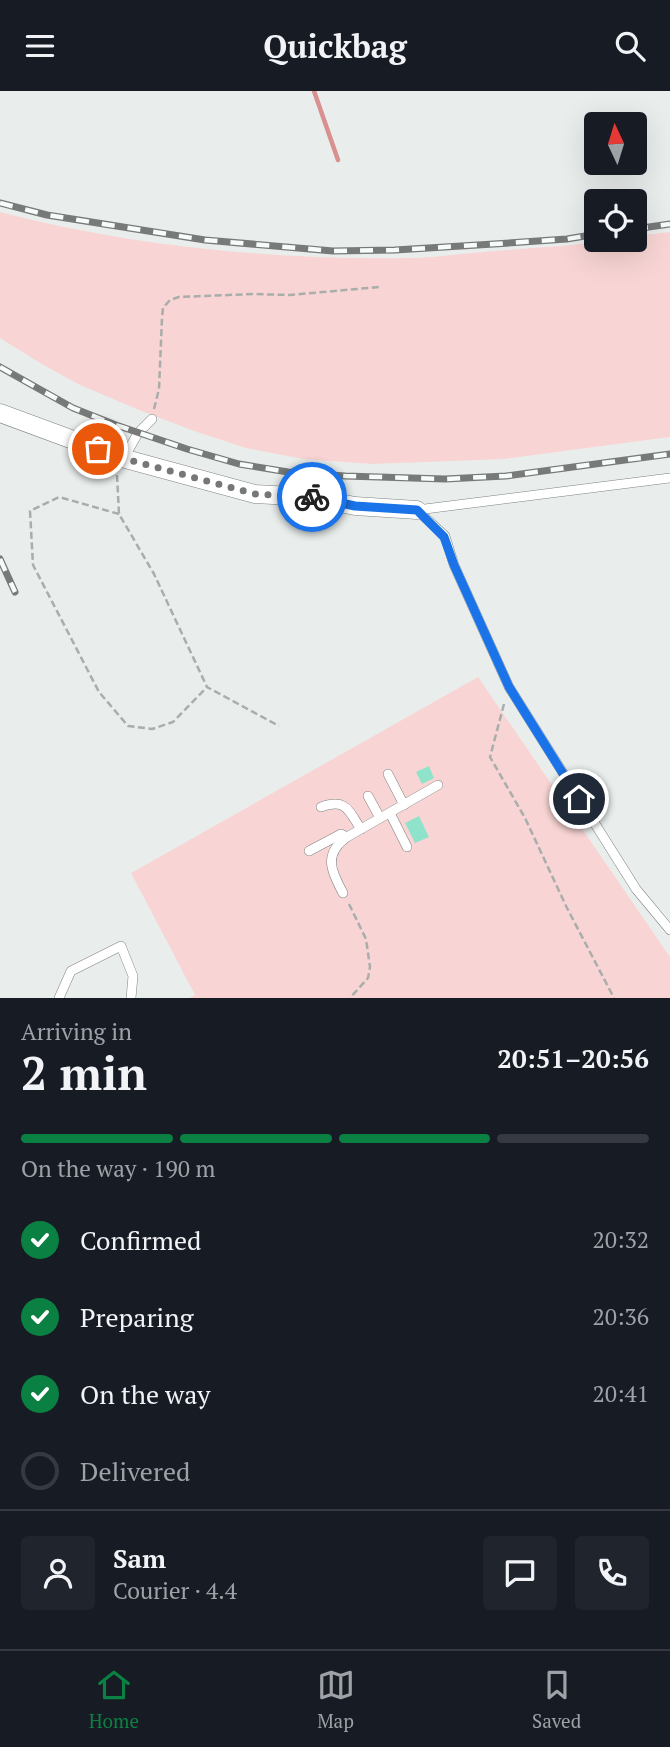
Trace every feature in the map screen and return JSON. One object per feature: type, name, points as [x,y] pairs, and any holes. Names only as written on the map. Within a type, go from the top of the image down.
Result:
[{"type":"street","points":[[0,413],[123,458],[255,494],[309,497],[355,506],[417,510]]},
{"type":"lane","points":[[123,458],[138,433],[152,419]]},
{"type":"lane","points":[[417,510],[670,478]]},
{"type":"lane","points":[[417,510],[444,537],[509,687],[636,889],[670,930]]},
{"type":"lane","points":[[388,774],[404,805]]},
{"type":"lane","points":[[343,893],[331,862],[337,846],[347,837],[438,785]]},
{"type":"lane","points":[[368,796],[380,818]]},
{"type":"lane","points":[[321,807],[343,804],[361,829]]},
{"type":"lane","points":[[390,813],[407,847]]},
{"type":"lane","points":[[309,851],[341,834],[347,837]]},
{"type":"lane","points":[[59,998],[71,971],[121,946],[133,976],[131,998]]},
{"type":"path","points":[[152,419],[159,389],[163,308],[170,300],[192,296],[290,295],[379,288]]},
{"type":"path","points":[[123,458],[117,477],[119,514],[154,574],[207,687],[279,726]]},
{"type":"path","points":[[119,514],[59,497],[30,511],[33,565],[99,692],[128,726],[152,729],[173,722],[207,687]]},
{"type":"path","points":[[509,687],[490,757],[525,818],[567,908],[614,998]]},
{"type":"path","points":[[343,893],[366,939],[370,967],[368,978],[350,998]]},
{"type":"shaded area","points":[[0,212],[100,234],[202,249],[356,258],[431,257],[584,244],[584,252],[647,252],[647,235],[670,232],[670,437],[504,459],[372,464],[303,459],[246,448],[139,410],[80,385],[0,338]]},
{"type":"shaded area","points":[[478,677],[670,957],[670,998],[189,998],[195,995],[131,873]]},
{"type":"building","points":[[429,766],[434,778],[422,784],[416,772]]},
{"type":"building","points":[[419,816],[429,837],[415,843],[405,823]]},
{"type":"waterway","points":[[314,91],[338,160]]},
{"type":"railway","points":[[0,203],[47,215],[205,240],[333,251],[395,250],[584,236]]},
{"type":"railway","points":[[647,227],[670,224]]},
{"type":"railway","points":[[0,367],[73,408],[116,425],[239,464],[288,472],[445,479],[506,476],[670,454]]},
{"type":"railway","points":[[0,559],[15,592]]},
{"type":"way so far","points":[[98,449],[255,494],[312,497]]},
{"type":"route","points":[[312,497],[355,506],[417,510],[444,537],[509,687],[579,799]]}]
